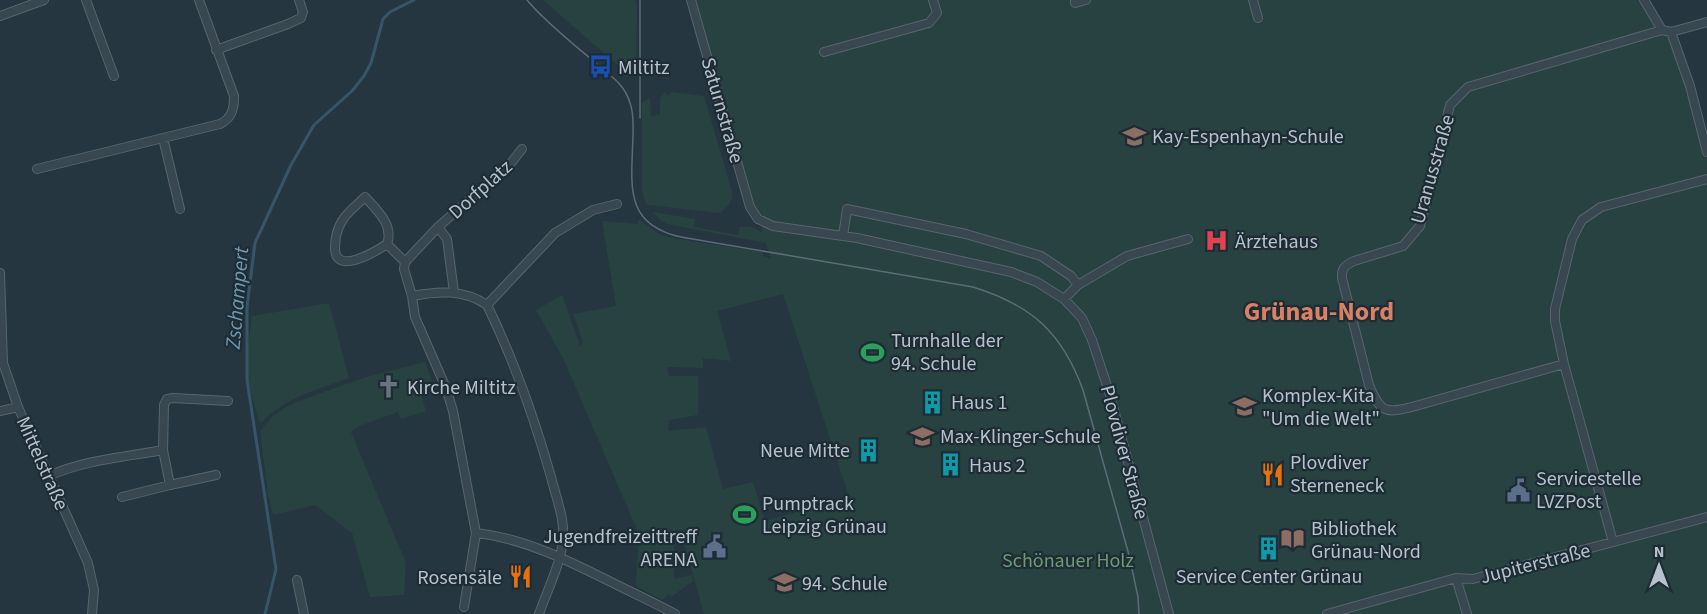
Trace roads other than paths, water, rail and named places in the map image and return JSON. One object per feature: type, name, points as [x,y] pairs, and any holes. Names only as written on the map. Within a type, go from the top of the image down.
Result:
[{"type":"street","points":[[0,16],[27,3],[44,0]]},
{"type":"street","points":[[86,0],[114,76]]},
{"type":"street","points":[[37,169],[220,124],[232,114],[234,96],[199,0]]},
{"type":"street","points":[[216,50],[301,18],[303,12],[299,0]]},
{"type":"street","name":"Saturnstraße","points":[[691,0],[750,207],[758,219]]},
{"type":"street","points":[[824,52],[929,23],[936,13],[933,0]]},
{"type":"street","points":[[1074,0],[1075,3],[1086,0]]},
{"type":"street","points":[[1252,0],[1258,18]]},
{"type":"street","points":[[1644,0],[1666,31],[1690,86],[1707,152]]},
{"type":"street","name":"Uranusstraße","points":[[1564,364],[1401,410],[1388,410],[1380,407],[1369,385],[1341,272],[1354,261],[1403,246],[1420,226],[1450,105],[1468,87],[1666,31],[1707,22]]},
{"type":"street","points":[[163,138],[180,208]]},
{"type":"street","name":"Dorfplatz","points":[[405,262],[438,227],[511,164],[522,149]]},
{"type":"street","points":[[1707,178],[1601,207],[1582,220],[1572,239],[1555,309],[1555,321],[1564,364],[1613,542],[1707,517]]},
{"type":"street","points":[[365,197],[389,227],[387,244],[352,261],[342,261],[335,253],[335,242],[340,223],[365,197]]},
{"type":"street","points":[[487,304],[555,233],[593,210],[617,204]]},
{"type":"street","points":[[843,236],[847,209],[966,234],[1041,256],[1071,276],[1078,285]]},
{"type":"street","name":"Plovdiver Straße","points":[[758,219],[772,226],[843,236],[1011,272],[1037,282],[1064,299],[1082,318],[1092,340],[1110,395],[1169,614]]},
{"type":"street","name":"Dorfplatz","points":[[438,227],[447,239],[454,292]]},
{"type":"street","points":[[1064,299],[1078,285],[1127,256],[1188,239]]},
{"type":"street","points":[[387,244],[405,262],[404,269],[415,316],[446,388],[453,411],[476,532],[464,607]]},
{"type":"street","name":"Mittelstraße","points":[[0,273],[3,363],[18,407],[88,563],[94,590],[92,614]]},
{"type":"street","points":[[412,296],[454,292],[487,304],[535,419],[562,514],[563,541],[539,614]]},
{"type":"street","points":[[171,484],[163,450],[164,405],[167,399],[228,401]]},
{"type":"street","points":[[0,411],[18,407]]},
{"type":"street","points":[[49,476],[85,464],[163,450]]},
{"type":"street","points":[[122,497],[216,475]]},
{"type":"street","points":[[476,532],[516,541],[559,556],[675,614]]},
{"type":"street","name":"Jupiterstraße","points":[[1327,614],[1456,578],[1473,579],[1613,542]]},
{"type":"street","name":"Jupiterstraße","points":[[1456,578],[1467,614]]},
{"type":"street","points":[[297,580],[304,614]]},
{"type":"waterway","name":"Zschampert","points":[[265,614],[276,569],[247,380],[247,307],[255,243],[291,165],[314,125],[352,91],[364,76],[371,63],[383,19],[390,12],[414,0]]},
{"type":"tram line","points":[[527,0],[552,25],[613,77],[625,91],[633,115],[632,185],[634,199],[648,222],[662,231],[681,237],[973,287],[1012,303],[1028,312],[1042,324],[1065,352],[1083,390],[1129,555],[1138,597],[1139,614]]},
{"type":"tram line","points":[[640,0],[640,118]]},
{"type":"place","name":"Miltitz","points":[[600,67]]},
{"type":"place","name":"Kay-Espenhayn-Schule","points":[[1134,136]]},
{"type":"place","name":"Ärztehaus","points":[[1217,241]]},
{"type":"place","name":"Turnhalle der 94. Schule","points":[[873,352]]},
{"type":"place","name":"Kirche Miltitz","points":[[389,387]]},
{"type":"place","name":"Haus 1","points":[[933,402]]},
{"type":"place","name":"Komplex-Kita \"Um die Welt\"","points":[[1244,407]]},
{"type":"place","name":"Max-Klinger-Schule","points":[[922,436]]},
{"type":"place","name":"Neue Mitte","points":[[868,450]]},
{"type":"place","name":"Haus 2","points":[[951,465]]},
{"type":"place","name":"Plovdiver Sterneneck","points":[[1272,474]]},
{"type":"place","name":"Servicestelle LVZPost","points":[[1518,490]]},
{"type":"place","name":"Pumptrack Leipzig Grünau","points":[[744,515]]},
{"type":"place","name":"Bibliothek Grünau-Nord","points":[[1293,539]]},
{"type":"place","name":"Jugendfreizeittreff ARENA","points":[[715,547]]},
{"type":"place","name":"Service Center Grünau","points":[[1269,549]]},
{"type":"place","name":"Rosensäle","points":[[520,577]]},
{"type":"place","name":"94. Schule","points":[[784,583]]},
{"type":"district","name":"Grünau-Nord","points":[[1319,311]]},
{"type":"park label","name":"Schönauer Holz","points":[[1068,560]]}]
